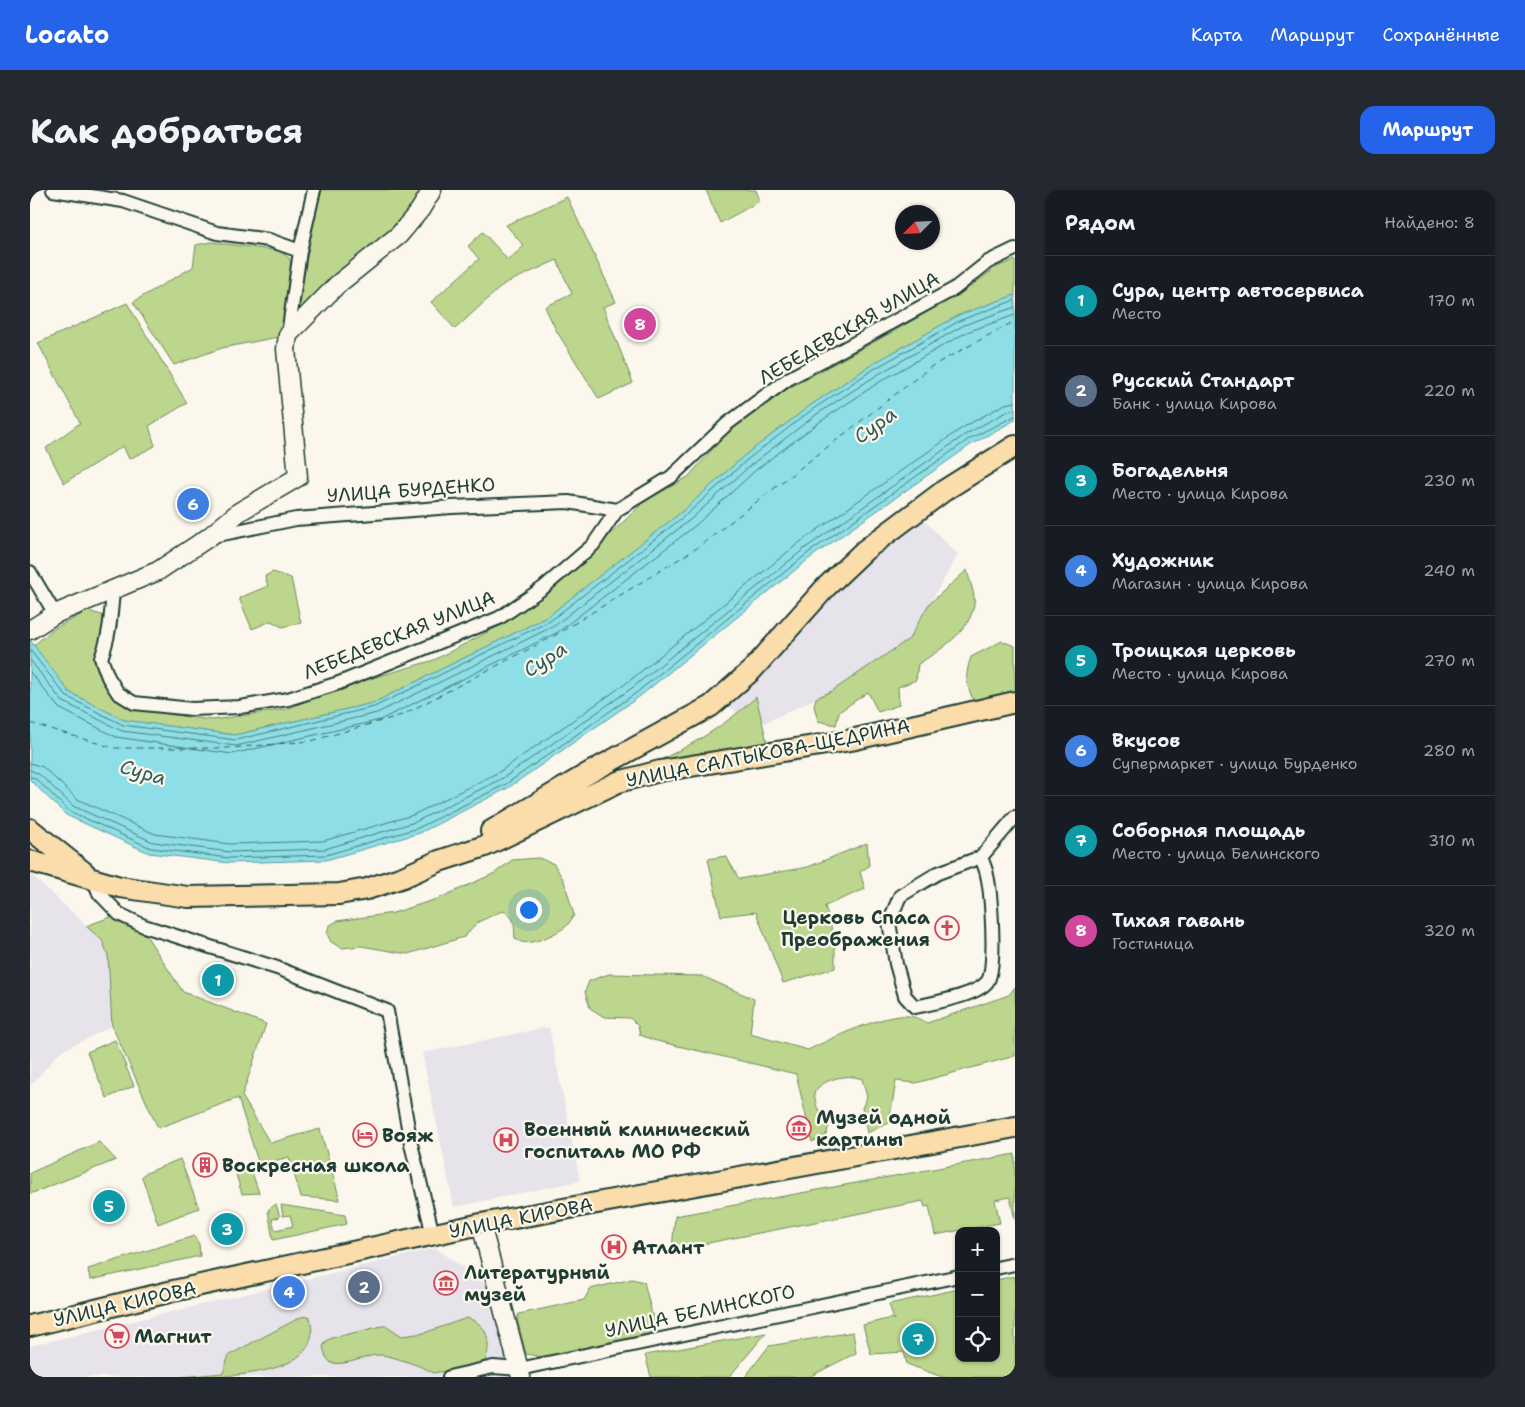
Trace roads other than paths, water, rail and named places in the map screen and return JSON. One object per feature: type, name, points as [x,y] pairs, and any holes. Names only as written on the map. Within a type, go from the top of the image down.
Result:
[{"type":"main road","points":[[439,861],[587,774],[711,706],[752,670],[826,587],[865,550],[945,490],[1015,446]]},
{"type":"main road","name":"УЛИЦА САЛТЫКОВА-ЩЕДРИНА","points":[[93,878],[120,887],[188,897],[329,894],[367,888],[403,877],[439,861],[485,846],[618,782],[660,771],[851,740],[1015,702]]},
{"type":"main road","points":[[30,829],[67,861],[93,878]]},
{"type":"main road","points":[[30,862],[75,876],[93,878]]},
{"type":"main road","name":"УЛИЦА КИРОВА","points":[[30,1326],[173,1291],[481,1224],[1015,1127]]},
{"type":"street","points":[[53,190],[123,201],[217,233],[269,240],[300,251]]},
{"type":"street","name":"УЛИЦА БУРДЕНКО","points":[[34,628],[55,614],[158,571],[209,537],[239,512],[298,477],[286,349],[300,251],[314,190]]},
{"type":"street","points":[[288,335],[337,285],[399,235],[420,210],[432,190]]},
{"type":"street","name":"ЛЕБЕДЕВСКАЯ УЛИЦА","points":[[113,591],[109,628],[101,658],[108,677],[118,693],[134,703],[192,709],[250,705],[288,699],[339,683],[499,618],[543,588],[593,545],[617,510],[671,477],[727,424],[788,379],[954,289],[988,262],[1015,249]]},
{"type":"street","name":"УЛИЦА БУРДЕНКО","points":[[209,537],[296,519],[443,508],[568,502],[617,510]]},
{"type":"street","points":[[30,572],[55,614]]},
{"type":"street","points":[[981,857],[988,876],[994,961],[991,977],[986,984],[952,999],[915,1007],[905,996],[896,964],[889,922],[900,896],[938,873],[981,857],[1015,818]]},
{"type":"street","points":[[93,878],[98,893],[119,914],[144,926],[277,968],[387,1011],[412,1144],[433,1235]]},
{"type":"street","points":[[481,1224],[520,1373]]},
{"type":"street","points":[[1000,1267],[1015,1264]]},
{"type":"street","name":"УЛИЦА БЕЛИНСКОГО","points":[[449,1377],[493,1367],[520,1373],[955,1277]]},
{"type":"water","name":"Сура","points":[[1015,295],[1015,420],[972,444],[810,558],[639,697],[508,788],[420,833],[326,860],[229,863],[149,853],[66,815],[30,780],[30,640],[69,692],[124,720],[235,735],[373,703],[547,617],[684,510],[745,455],[811,405],[871,365],[959,315]]},
{"type":"place","name":"Тихая гавань","points":[[640,324]]},
{"type":"place","name":"Вкусов","points":[[193,504]]},
{"type":"place","name":"Церковь Спаса Преображения","points":[[947,928]]},
{"type":"place","name":"Сура, центр автосервиса","points":[[218,980]]},
{"type":"place","name":"Музей одной картины","points":[[799,1128]]},
{"type":"place","name":"Вояж","points":[[365,1135]]},
{"type":"place","name":"Военный клинический госпиталь МО РФ","points":[[506,1140]]},
{"type":"place","name":"Воскресная школа","points":[[205,1165]]},
{"type":"place","name":"Троицкая церковь","points":[[109,1206]]},
{"type":"place","name":"Богадельня","points":[[227,1229]]},
{"type":"place","name":"Атлант","points":[[614,1247]]},
{"type":"place","name":"Литературный музей","points":[[446,1283]]},
{"type":"place","name":"Русский Стандарт","points":[[364,1287]]},
{"type":"place","name":"Художник","points":[[289,1292]]},
{"type":"place","name":"Магнит","points":[[117,1336]]},
{"type":"place","name":"Соборная площадь","points":[[918,1339]]}]
